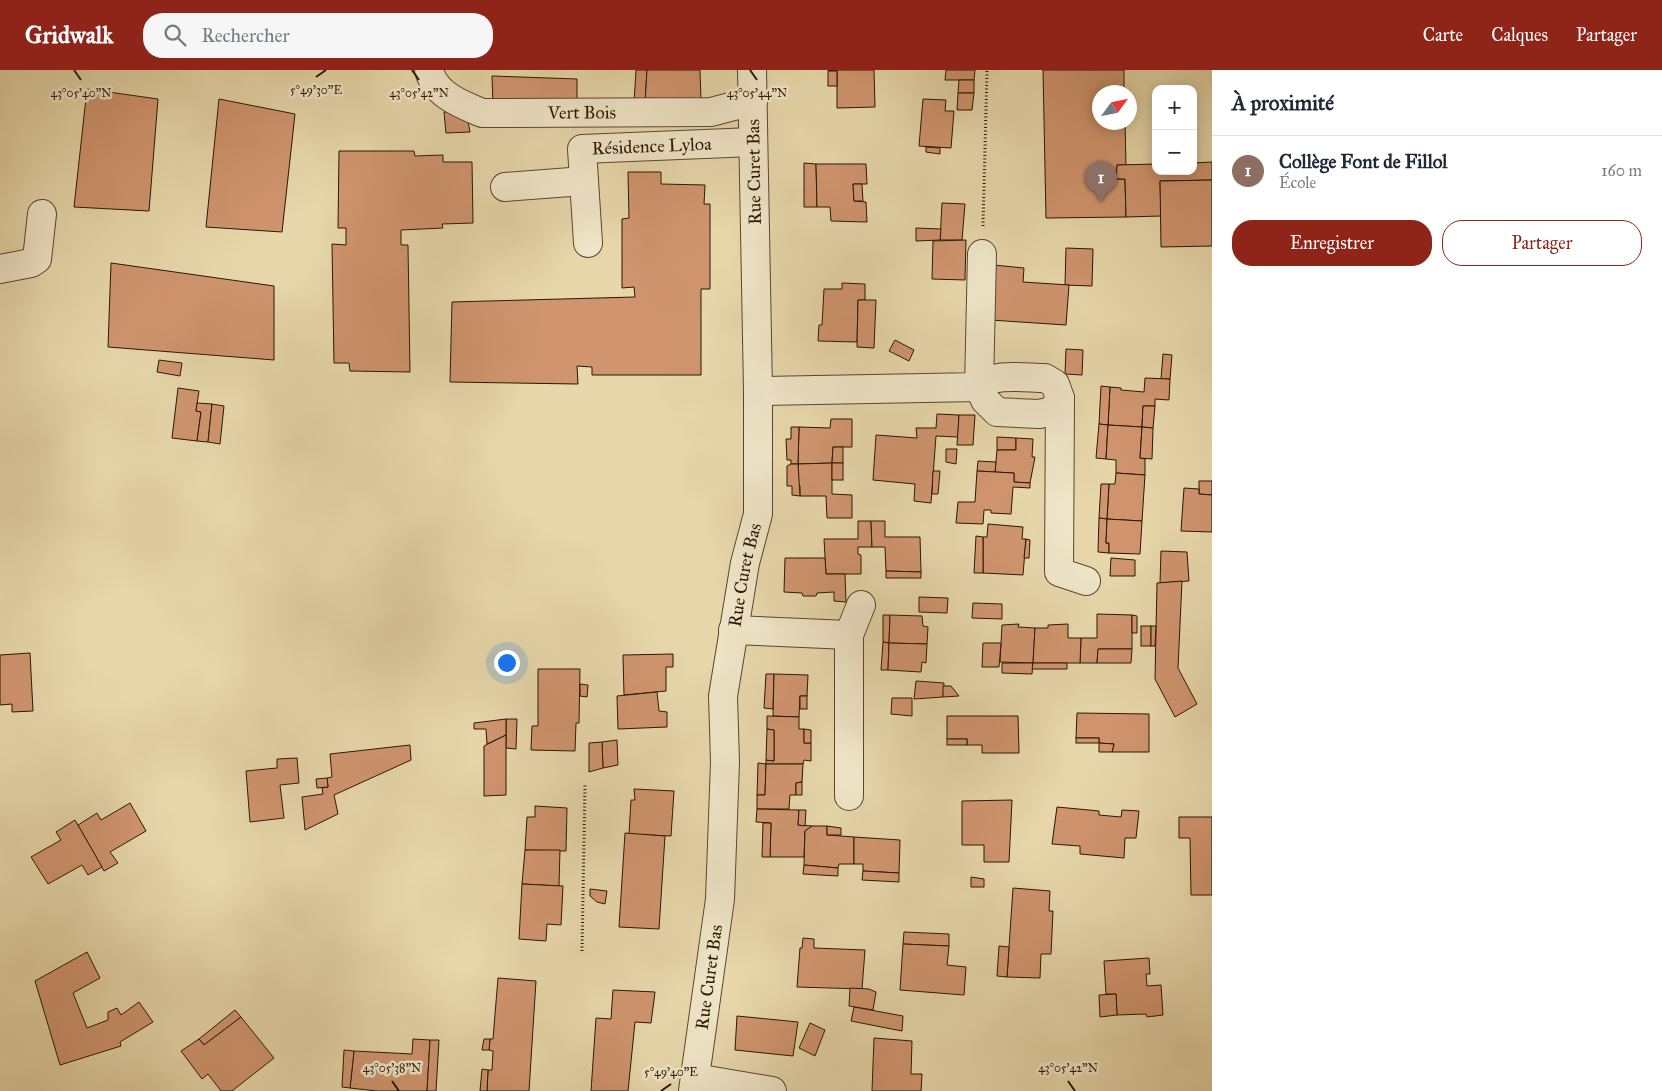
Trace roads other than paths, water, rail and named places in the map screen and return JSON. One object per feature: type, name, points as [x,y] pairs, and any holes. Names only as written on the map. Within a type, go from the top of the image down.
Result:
[{"type":"street","name":"Vert Bois","points":[[429,70],[441,92],[456,102],[482,113],[711,112],[753,101]]},
{"type":"street","name":"Rue Curet Bas","points":[[752,70],[758,391],[758,514],[745,563],[723,696],[725,762],[720,899],[694,1084],[772,1091]]},
{"type":"street","name":"Résidence Lyloa","points":[[588,242],[582,149],[753,142]]},
{"type":"street","name":"Résidence Lyloa","points":[[505,186],[584,181]]},
{"type":"street","points":[[0,269],[31,263],[37,259],[42,214]]},
{"type":"street","points":[[982,254],[978,387],[985,400],[997,412],[1039,414],[1053,411],[1060,398],[1060,572],[1086,582]]},
{"type":"street","points":[[758,391],[978,387]]},
{"type":"street","points":[[849,796],[849,635],[861,605]]},
{"type":"street","points":[[733,630],[849,635]]},
{"type":"place","name":"Collège Font de Fillol","points":[[1101,202]]}]
